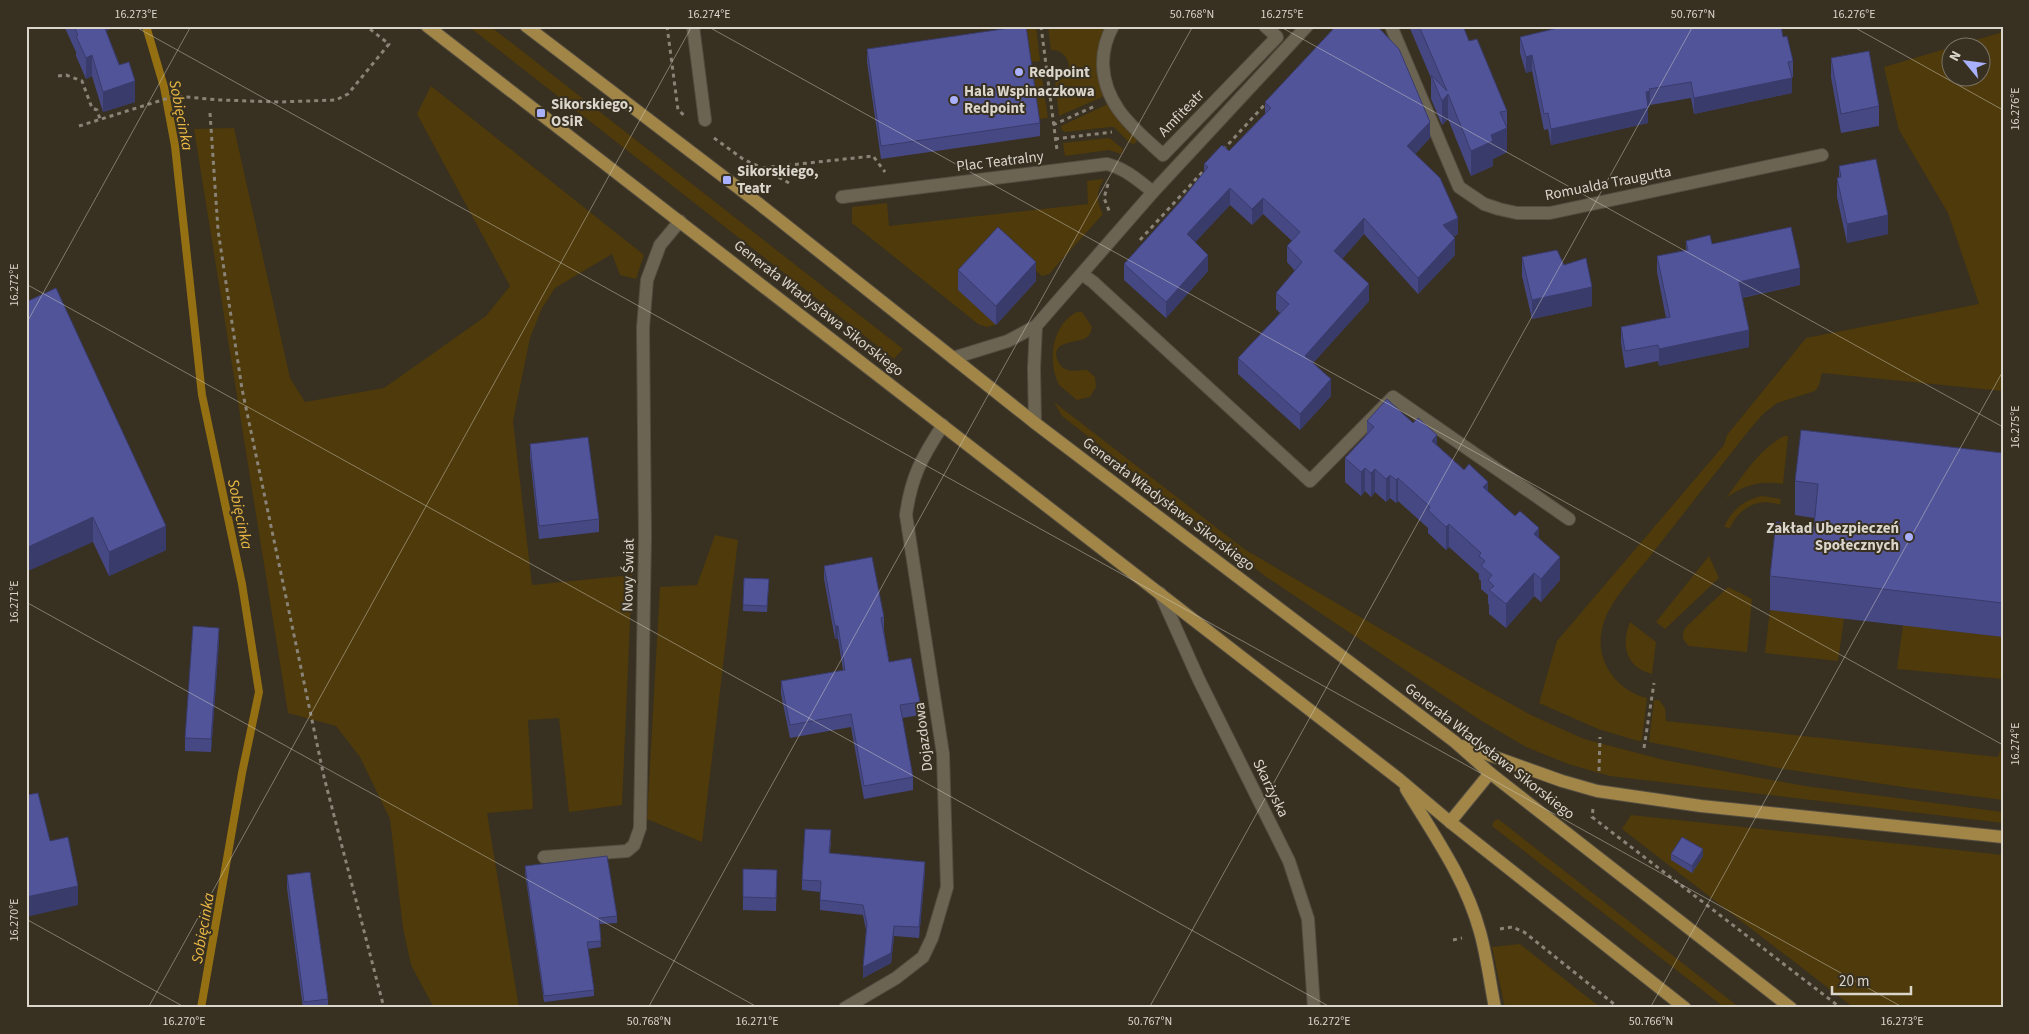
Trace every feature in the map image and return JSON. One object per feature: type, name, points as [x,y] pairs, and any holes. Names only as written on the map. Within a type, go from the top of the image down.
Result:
[{"type":"main road","name":"Generała Władysława Sikorskiego","points":[[427,26],[1399,779],[1450,822],[1685,1008]]},
{"type":"main road","name":"Generała Władysława Sikorskiego","points":[[526,26],[758,203],[1035,423],[1455,742],[1490,773],[1792,1008]]},
{"type":"main road","points":[[1455,742],[1562,781],[1597,791],[1701,806],[2003,837]]},
{"type":"main road","points":[[1450,822],[1490,773]]},
{"type":"main road","points":[[1399,779],[1452,864],[1468,899],[1480,932],[1495,1008]]},
{"type":"street","points":[[693,26],[705,120]]},
{"type":"street","name":"Amfiteatr","points":[[1112,26],[1103,57],[1104,72],[1112,102],[1124,118],[1163,156],[1277,37],[1265,26]]},
{"type":"street","points":[[953,358],[1008,342],[1036,326],[1153,192],[1307,26]]},
{"type":"street","name":"Romualda Traugutta","points":[[1391,26],[1459,187],[1484,204],[1499,209],[1517,213],[1550,213],[1822,155]]},
{"type":"street","name":"Plac Teatralny","points":[[842,196],[1108,164],[1132,175],[1153,192]]},
{"type":"street","name":"Nowy Świat","points":[[544,857],[627,851],[634,845],[640,828],[645,536],[643,328],[646,280],[660,245],[680,221]]},
{"type":"street","points":[[1082,274],[1310,481],[1394,397],[1569,519]]},
{"type":"street","points":[[1035,423],[1034,368],[1036,326]]},
{"type":"street","name":"Dojazdowa","points":[[845,1008],[896,978],[923,957],[932,938],[948,887],[943,754],[906,515],[910,489],[926,452],[943,425]]},
{"type":"street","name":"Skarżyska","points":[[1160,593],[1199,680],[1289,861],[1308,919],[1314,1008]]},
{"type":"path","points":[[79,126],[175,96],[279,102],[336,100],[348,94],[389,44],[366,26]]},
{"type":"path","points":[[1041,26],[1057,156]]},
{"type":"path","points":[[58,76],[66,75],[82,82],[92,108],[96,110],[100,119]]},
{"type":"path","points":[[1053,125],[1098,105]]},
{"type":"path","points":[[210,113],[218,230],[242,389],[324,777],[384,1008]]},
{"type":"path","points":[[1055,139],[1109,132],[1117,138]]},
{"type":"path","points":[[789,183],[762,168],[873,156],[884,172],[894,171]]},
{"type":"path","points":[[1644,748],[1654,682]]},
{"type":"path","points":[[1600,737],[1597,791],[1592,817],[1841,1008]]},
{"type":"path","points":[[1499,929],[1512,927],[1524,932],[1619,1008]]},
{"type":"shaded area","points":[[468,26],[490,26],[903,349],[894,359]]},
{"type":"shaded area","points":[[1025,26],[1036,26],[1040,61],[1029,62]]},
{"type":"shaded area","points":[[1048,26],[1113,26],[1105,46],[1109,94],[1059,116],[1055,82],[1064,78],[1069,65],[1063,54],[1051,50]]},
{"type":"shaded area","points":[[2003,32],[2003,391],[1822,373],[1819,385],[1815,391],[1777,403],[1763,414],[1750,429],[1626,586],[1614,602],[1605,619],[1601,632],[1601,645],[1603,657],[1608,668],[1624,687],[1647,698],[1642,740],[1638,741],[1598,729],[1539,703],[1557,641],[1724,445],[1727,435],[1806,338],[1979,304],[1948,213],[1899,130],[1884,67],[1942,50],[1942,88],[1992,88],[1992,38],[1983,38]]},
{"type":"shaded area","points":[[1042,78],[1048,118],[1038,119],[1032,80]]},
{"type":"shaded area","points":[[431,86],[644,255],[636,279],[620,275],[612,254],[555,288],[542,308],[530,338],[513,421],[532,585],[632,575],[622,805],[569,812],[559,718],[528,720],[533,809],[487,813],[519,1008],[434,1008],[411,965],[403,928],[390,819],[360,757],[336,726],[288,713],[194,129],[234,128],[290,378],[305,402],[384,388],[486,316],[510,286],[417,114]]},
{"type":"shaded area","points":[[1112,102],[1142,136],[1134,144],[1130,143],[1114,127],[1065,132],[1062,130],[1061,126]]},
{"type":"shaded area","points":[[1108,138],[1123,149],[1121,154],[1109,150],[1065,156],[1063,143]]},
{"type":"shaded area","points":[[1104,179],[1099,188],[1098,196],[1103,214],[1049,274],[1042,276],[1012,249],[958,289],[996,325],[987,327],[978,324],[852,223],[852,207],[887,203],[889,226],[1088,204],[1087,181]]},
{"type":"shaded area","points":[[1077,312],[1082,312],[1092,327],[1090,334],[1083,339],[1060,346],[1056,355],[1059,363],[1065,369],[1072,371],[1087,370],[1095,377],[1096,387],[1090,397],[1077,400],[1059,385],[1053,365],[1053,355],[1057,334],[1062,325]]},
{"type":"shaded area","points":[[1054,402],[1244,549],[1475,684],[1531,715],[1584,739],[1664,760],[1805,786],[2003,812],[2003,823],[1610,776],[1568,764],[1526,747],[1480,720],[1265,576],[1062,416]]},
{"type":"shaded area","points":[[1788,436],[1783,484],[1760,483],[1739,490],[1726,498],[1759,456],[1775,441]]},
{"type":"shaded area","points":[[1762,496],[1781,499],[1780,505],[1764,502],[1757,503],[1744,510],[1730,528],[1724,527],[1739,507],[1749,500]]},
{"type":"shaded area","points":[[715,535],[738,540],[702,842],[647,819],[660,587],[697,585]]},
{"type":"shaded area","points":[[1709,556],[1719,578],[1665,629],[1656,622]]},
{"type":"shaded area","points":[[1728,587],[1752,599],[1747,652],[1689,646],[1683,637],[1686,627]]},
{"type":"shaded area","points":[[1770,610],[1844,618],[1838,661],[1765,653]]},
{"type":"shaded area","points":[[1630,622],[1656,642],[1652,674],[1636,666],[1628,654],[1626,639]]},
{"type":"shaded area","points":[[1903,625],[2003,637],[2003,679],[1897,669]]},
{"type":"shaded area","points":[[1654,700],[1659,700],[1665,708],[1666,721],[1998,757],[2003,743],[2003,800],[1784,769],[1649,742]]},
{"type":"shaded area","points":[[1631,815],[2003,855],[2003,1008],[1854,1008],[1622,829]]},
{"type":"shaded area","points":[[1498,819],[1740,1008],[1725,1008],[1492,826],[1494,821]]},
{"type":"shaded area","points":[[1520,944],[1601,1008],[1505,1008],[1492,947]]},
{"type":"building","points":[[74,26],[104,26],[119,65],[129,62],[135,81],[103,92],[92,55],[86,58],[76,36],[78,35]]},
{"type":"building","name":"Hala Wspinaczkowa Redpoint","points":[[1026,26],[1040,123],[881,146],[867,49]]},
{"type":"building","points":[[1336,26],[1377,26],[1399,49],[1430,122],[1407,146],[1440,178],[1458,218],[1443,225],[1455,238],[1418,278],[1364,218],[1334,251],[1369,284],[1305,356],[1331,379],[1300,414],[1238,358],[1289,304],[1276,293],[1302,262],[1287,246],[1300,232],[1263,198],[1252,209],[1230,188],[1187,234],[1208,255],[1166,302],[1124,264],[1180,202],[1208,167],[1204,164],[1222,145],[1229,151],[1271,108],[1265,102]]},
{"type":"building","points":[[1419,26],[1463,26],[1469,41],[1477,39],[1507,111],[1500,112],[1507,128],[1491,135],[1493,141],[1471,151],[1448,94],[1442,101],[1431,75],[1447,91]]},
{"type":"building","points":[[1566,26],[1781,26],[1783,37],[1787,36],[1793,61],[1788,62],[1792,78],[1694,98],[1691,82],[1649,89],[1650,91],[1646,92],[1648,108],[1551,129],[1548,113],[1544,114],[1532,55],[1526,57],[1520,37]]},
{"type":"building","points":[[1869,51],[1879,106],[1841,114],[1831,58]]},
{"type":"building","points":[[1876,159],[1888,215],[1847,224],[1837,178],[1841,177],[1839,166]]},
{"type":"building","points":[[998,227],[1036,262],[996,306],[958,270]]},
{"type":"building","points":[[1791,227],[1800,268],[1739,282],[1749,330],[1659,349],[1658,345],[1625,351],[1621,327],[1670,317],[1657,256],[1688,250],[1686,241],[1710,235],[1712,244]]},
{"type":"building","points":[[1557,250],[1564,265],[1586,258],[1592,287],[1532,300],[1522,257]]},
{"type":"building","points":[[56,288],[166,526],[109,552],[93,517],[26,548],[26,302]]},
{"type":"building","points":[[1387,399],[1413,423],[1418,418],[1437,435],[1432,441],[1464,470],[1469,464],[1488,482],[1483,487],[1515,516],[1520,511],[1539,528],[1534,534],[1560,557],[1541,579],[1534,573],[1506,604],[1489,590],[1494,586],[1488,580],[1492,575],[1481,566],[1485,561],[1479,556],[1481,553],[1449,524],[1446,527],[1428,510],[1430,507],[1398,478],[1396,480],[1390,475],[1386,479],[1375,469],[1371,473],[1365,468],[1361,472],[1345,458],[1374,427],[1367,421]]},
{"type":"building","name":"Zakład Ubezpieczeń Społecznych","points":[[1801,430],[2003,453],[2003,603],[1770,576],[1776,522],[1814,526],[1818,484],[1795,481]]},
{"type":"building","points":[[588,437],[599,519],[539,526],[530,444]]},
{"type":"building","points":[[872,557],[884,617],[881,618],[889,662],[911,658],[920,702],[900,705],[913,777],[864,786],[851,714],[790,725],[781,681],[845,670],[838,626],[835,626],[824,566]]},
{"type":"building","points":[[744,578],[769,579],[767,606],[743,605]]},
{"type":"building","points":[[193,626],[219,628],[211,739],[185,738]]},
{"type":"building","points":[[38,793],[50,841],[68,837],[78,886],[26,897],[26,795]]},
{"type":"building","points":[[805,829],[831,830],[829,853],[925,862],[919,927],[894,926],[891,953],[863,967],[867,924],[863,905],[820,900],[821,881],[802,880]]},
{"type":"building","points":[[1682,837],[1703,849],[1692,866],[1671,854]]},
{"type":"building","points":[[607,856],[617,916],[599,918],[601,941],[587,942],[594,990],[544,996],[525,866]]},
{"type":"building","points":[[743,869],[777,870],[776,898],[743,897]]},
{"type":"building","points":[[310,872],[328,999],[304,1002],[287,875]]},
{"type":"waterway","name":"Sobięcinka","points":[[146,26],[164,87],[175,146],[202,395],[242,584],[259,692],[242,773],[201,1008]]},
{"type":"place","name":"Redpoint","points":[[1019,72]]},
{"type":"place","name":"Hala Wspinaczkowa Redpoint","points":[[954,100]]},
{"type":"place","name":"Sikorskiego, OSiR","points":[[541,113]]},
{"type":"place","name":"Sikorskiego, Teatr","points":[[727,180]]},
{"type":"place","name":"Zakład Ubezpieczeń Społecznych","points":[[1909,537]]}]
